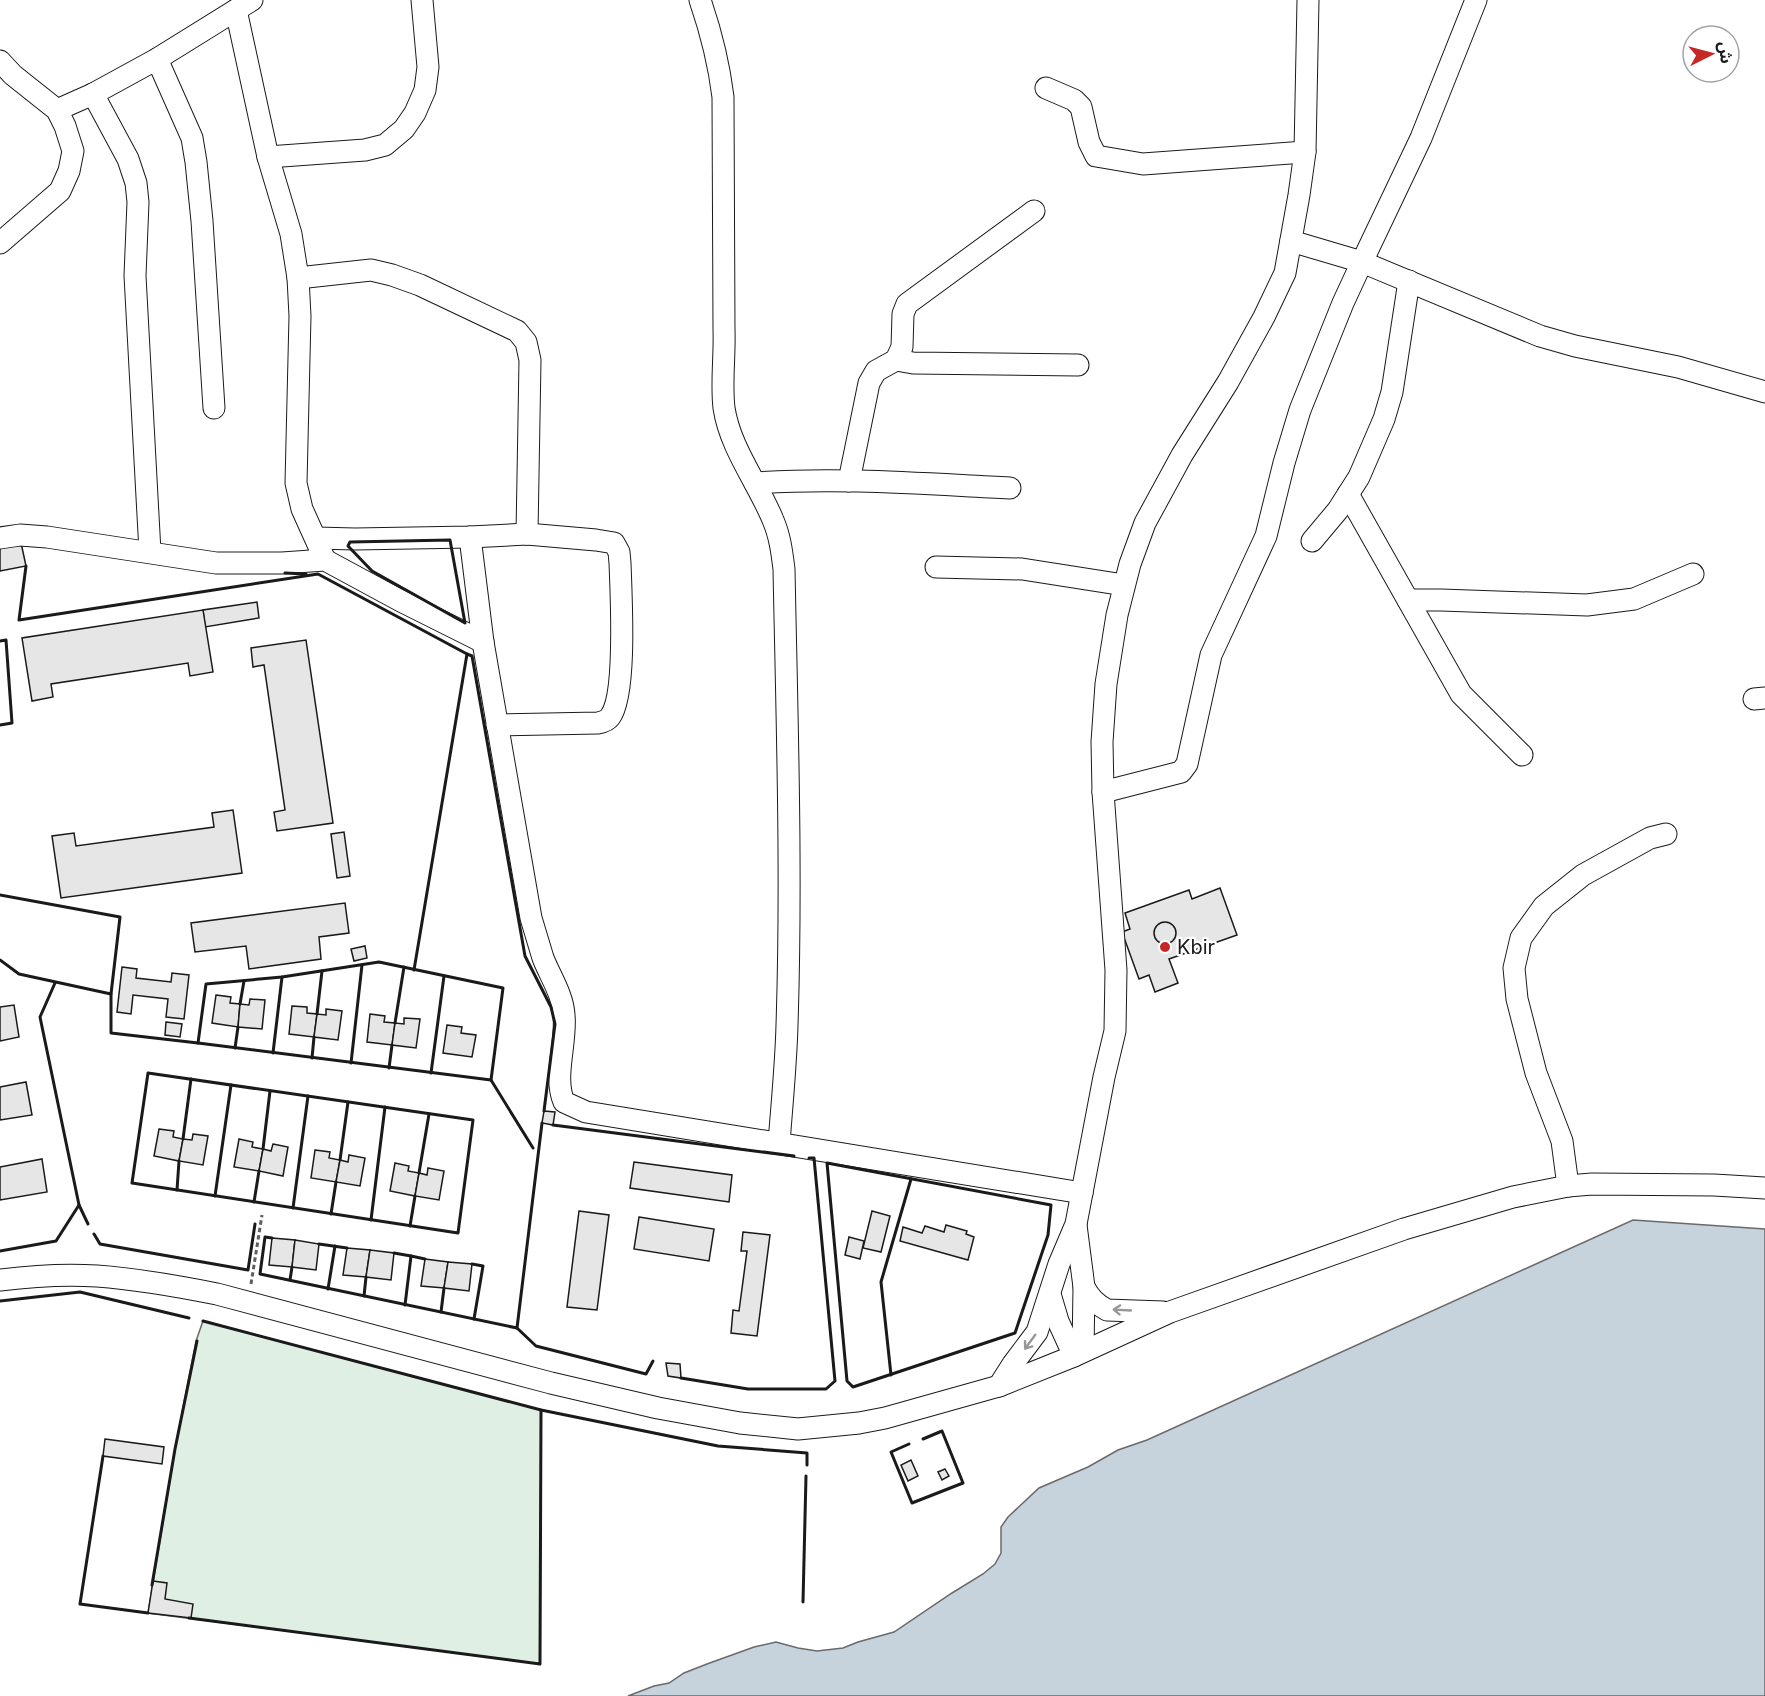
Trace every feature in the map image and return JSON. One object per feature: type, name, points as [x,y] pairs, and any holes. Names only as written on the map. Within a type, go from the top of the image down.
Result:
[{"type":"street","points":[[268,157],[364,150],[385,145],[404,129],[415,113],[425,90],[428,67],[422,0]]},
{"type":"street","points":[[700,0],[710,30],[723,98],[724,408],[730,431],[774,521],[784,569],[789,941],[787,1027],[779,1143]]},
{"type":"street","points":[[999,1386],[1037,1332],[1059,1264],[1076,1224],[1116,1023],[1116,970],[1103,792],[1102,742],[1106,684],[1117,615],[1124,585],[1145,524],[1182,455],[1228,382],[1285,273],[1305,152],[1308,0]]},
{"type":"street","points":[[1103,792],[1180,772],[1187,764],[1211,655],[1266,536],[1300,410],[1343,303],[1421,138],[1476,0]]},
{"type":"street","points":[[57,110],[93,94],[157,59],[244,5],[268,157],[291,234],[298,278],[300,316],[296,483],[303,509],[325,560]]},
{"type":"street","points":[[157,59],[192,138],[196,162],[214,408]]},
{"type":"street","points":[[0,61],[13,75],[57,110],[68,132],[73,152],[69,171],[60,191],[0,243]]},
{"type":"street","points":[[1046,88],[1074,100],[1082,107],[1089,142],[1096,156],[1143,164],[1305,152]]},
{"type":"street","points":[[93,94],[128,159],[137,192],[135,276],[150,552]]},
{"type":"street","points":[[896,360],[902,347],[903,314],[908,304],[1034,211]]},
{"type":"street","points":[[1292,241],[1362,262],[1540,336],[1678,367],[1765,392]]},
{"type":"street","points":[[298,278],[371,270],[392,275],[420,285],[517,331],[526,342],[530,360],[527,534]]},
{"type":"street","points":[[1312,541],[1348,494],[1371,451],[1384,419],[1392,392],[1408,281]]},
{"type":"street","points":[[849,481],[869,383],[876,370],[896,360],[924,364],[1078,365]]},
{"type":"street","points":[[755,483],[796,480],[849,481],[1010,488]]},
{"type":"street","points":[[1348,494],[1461,694],[1522,754]]},
{"type":"street","points":[[316,538],[470,537],[527,534],[609,541],[617,547],[622,605],[619,694],[615,709],[606,722],[497,725]]},
{"type":"street","points":[[0,538],[47,537],[216,563],[282,563],[325,560],[483,642]]},
{"type":"street","points":[[470,537],[483,642],[531,918],[564,1012],[565,1032],[560,1094],[564,1102],[586,1112],[1082,1193]]},
{"type":"street","points":[[936,567],[1022,569],[1124,585]]},
{"type":"street","points":[[1408,600],[1587,605],[1634,600],[1693,574]]},
{"type":"street","points":[[1568,1186],[1562,1141],[1536,1073],[1517,999],[1514,968],[1521,939],[1544,906],[1583,875],[1650,838],[1666,834]]},
{"type":"street","points":[[0,1280],[28,1276],[98,1276],[160,1283],[248,1301],[551,1383],[658,1408],[740,1423],[798,1429],[885,1419],[999,1386],[1170,1312],[1404,1229],[1514,1197],[1568,1186],[1592,1184],[1650,1183],[1765,1188]]},
{"type":"street","points":[[1076,1224],[1084,1287],[1078,1353]]},
{"type":"street","points":[[1084,1287],[1099,1306],[1107,1310],[1170,1312]]},
{"type":"street","points":[[1050,1293],[1058,1321],[1078,1353]]},
{"type":"path","points":[[248,1301],[262,1215]]},
{"type":"green space","points":[[203,1321],[541,1410],[540,1664],[148,1613],[175,1449],[196,1341]]},
{"type":"shaded area","points":[[1633,1220],[1765,1229],[1765,1696],[628,1696],[669,1683],[684,1673],[754,1647],[776,1642],[817,1651],[843,1648],[894,1632],[995,1564],[1001,1553],[1001,1527],[1008,1517],[1039,1488],[1088,1467],[1118,1450],[1147,1440]]},
{"type":"building","points":[[20,538],[26,566],[0,571],[0,542]]},
{"type":"building","points":[[257,602],[259,618],[205,627],[203,610]]},
{"type":"building","points":[[203,610],[213,672],[190,676],[188,663],[51,684],[53,697],[32,701],[22,638]]},
{"type":"building","points":[[306,640],[333,823],[277,831],[274,812],[285,810],[264,665],[253,667],[251,648]]},
{"type":"building","points":[[233,810],[242,873],[61,898],[52,836],[74,833],[76,846],[214,827],[212,813]]},
{"type":"building","points":[[344,832],[350,876],[337,878],[331,834]]},
{"type":"building","name":"Kbir","points":[[1220,888],[1237,935],[1169,959],[1178,983],[1155,992],[1149,975],[1139,979],[1122,932],[1130,929],[1125,913],[1189,890],[1192,899]]},
{"type":"building","points":[[345,903],[349,933],[319,937],[321,959],[249,969],[246,946],[195,952],[191,923]]},
{"type":"building","points":[[1165,922],[1173,925],[1176,933],[1173,941],[1165,944],[1157,941],[1154,933],[1157,925]]},
{"type":"building","points":[[365,946],[367,958],[354,961],[351,949]]},
{"type":"building","points":[[122,967],[137,969],[136,978],[171,982],[172,973],[189,975],[184,1019],[166,1017],[168,999],[133,995],[131,1014],[117,1012]]},
{"type":"building","points":[[216,995],[231,997],[230,1003],[240,1004],[238,1027],[212,1023]]},
{"type":"building","points":[[250,999],[265,1000],[262,1029],[238,1027],[240,1004],[249,1005]]},
{"type":"building","points":[[14,1005],[19,1037],[0,1041],[0,1007]]},
{"type":"building","points":[[292,1006],[307,1007],[307,1013],[317,1014],[314,1037],[289,1034]]},
{"type":"building","points":[[326,1009],[342,1011],[338,1040],[314,1037],[317,1014],[326,1015]]},
{"type":"building","points":[[370,1014],[385,1016],[384,1022],[395,1023],[392,1045],[367,1042]]},
{"type":"building","points":[[404,1018],[420,1019],[416,1048],[392,1045],[395,1023],[404,1024]]},
{"type":"building","points":[[166,1022],[182,1024],[180,1037],[165,1035]]},
{"type":"building","points":[[447,1025],[462,1027],[461,1033],[476,1035],[472,1057],[443,1053]]},
{"type":"building","points":[[26,1082],[32,1115],[0,1120],[0,1087]]},
{"type":"building","points":[[544,1111],[555,1112],[553,1125],[542,1123]]},
{"type":"building","points":[[159,1129],[174,1131],[173,1137],[183,1139],[179,1161],[154,1156]]},
{"type":"building","points":[[193,1134],[208,1136],[203,1165],[179,1161],[183,1139],[192,1140]]},
{"type":"building","points":[[239,1139],[253,1142],[252,1147],[263,1149],[259,1171],[234,1167]]},
{"type":"building","points":[[273,1144],[288,1147],[283,1176],[259,1171],[263,1149],[271,1151]]},
{"type":"building","points":[[315,1150],[330,1152],[329,1158],[340,1160],[336,1182],[311,1178]]},
{"type":"building","points":[[349,1155],[365,1158],[360,1186],[336,1182],[340,1160],[348,1162]]},
{"type":"building","points":[[42,1159],[47,1192],[0,1200],[0,1167]]},
{"type":"building","points":[[634,1162],[732,1175],[729,1202],[630,1188]]},
{"type":"building","points":[[395,1163],[409,1166],[408,1171],[419,1173],[415,1196],[390,1191]]},
{"type":"building","points":[[428,1168],[444,1171],[439,1200],[415,1196],[419,1173],[427,1175]]},
{"type":"building","points":[[579,1211],[609,1215],[597,1310],[567,1307]]},
{"type":"building","points":[[872,1211],[890,1216],[881,1252],[863,1248]]},
{"type":"building","points":[[639,1217],[714,1229],[709,1261],[634,1249]]},
{"type":"building","points":[[946,1225],[967,1231],[966,1234],[974,1237],[968,1260],[900,1241],[903,1227],[922,1233],[925,1226],[944,1232]]},
{"type":"building","points":[[743,1232],[770,1235],[757,1336],[731,1333],[733,1310],[739,1311],[747,1251],[741,1251]]},
{"type":"building","points":[[849,1237],[864,1241],[860,1259],[845,1255]]},
{"type":"building","points":[[272,1238],[295,1240],[292,1267],[269,1265]]},
{"type":"building","points":[[295,1240],[319,1244],[316,1270],[292,1267]]},
{"type":"building","points":[[347,1248],[370,1250],[366,1277],[343,1275]]},
{"type":"building","points":[[370,1250],[394,1253],[391,1280],[366,1277]]},
{"type":"building","points":[[425,1259],[448,1262],[444,1288],[421,1286]]},
{"type":"building","points":[[448,1262],[472,1264],[469,1291],[444,1288]]},
{"type":"building","points":[[666,1363],[680,1364],[681,1378],[668,1376]]},
{"type":"building","points":[[105,1439],[164,1447],[162,1464],[103,1456]]},
{"type":"building","points":[[911,1460],[918,1476],[908,1481],[901,1465]]},
{"type":"building","points":[[945,1469],[949,1476],[942,1480],[938,1472]]},
{"type":"building","points":[[153,1581],[167,1583],[165,1599],[193,1604],[191,1618],[148,1613]]},
{"type":"wall","points":[[450,540],[465,623],[372,571],[348,546],[350,542],[450,540]]},
{"type":"wall","points":[[26,566],[19,620],[318,574],[467,654],[414,970]]},
{"type":"wall","points":[[285,573],[306,574]]},
{"type":"wall","points":[[0,641],[6,640],[12,723],[0,725]]},
{"type":"wall","points":[[467,654],[472,656],[525,956],[551,1007],[555,1024],[544,1111]]},
{"type":"wall","points":[[0,895],[120,917],[111,994],[19,974],[0,960]]},
{"type":"wall","points":[[379,962],[503,988],[491,1080],[198,1043],[206,984],[282,977],[379,962]]},
{"type":"wall","points":[[351,1063],[362,965]]},
{"type":"wall","points":[[395,1023],[404,967]]},
{"type":"wall","points":[[317,1014],[322,971]]},
{"type":"wall","points":[[431,1073],[444,976]]},
{"type":"wall","points":[[273,1053],[282,977]]},
{"type":"wall","points":[[240,1004],[244,981]]},
{"type":"wall","points":[[0,1251],[56,1241],[79,1205],[40,1017],[55,983]]},
{"type":"wall","points":[[111,994],[111,1033],[198,1043]]},
{"type":"wall","points":[[235,1048],[238,1027]]},
{"type":"wall","points":[[312,1058],[314,1037]]},
{"type":"wall","points":[[389,1068],[392,1045]]},
{"type":"wall","points":[[148,1073],[473,1120],[458,1233],[132,1183],[148,1073]]},
{"type":"wall","points":[[183,1139],[191,1079]]},
{"type":"wall","points":[[491,1080],[533,1148]]},
{"type":"wall","points":[[215,1196],[231,1085]]},
{"type":"wall","points":[[263,1149],[270,1091]]},
{"type":"wall","points":[[293,1208],[308,1096]]},
{"type":"wall","points":[[340,1160],[348,1102]]},
{"type":"wall","points":[[371,1220],[385,1107]]},
{"type":"wall","points":[[419,1173],[429,1114]]},
{"type":"wall","points":[[272,1238],[265,1237],[260,1274],[517,1328],[542,1123]]},
{"type":"wall","points":[[553,1125],[794,1156]]},
{"type":"wall","points":[[681,1378],[748,1389],[826,1389],[835,1381],[814,1158],[809,1158]]},
{"type":"wall","points":[[177,1190],[179,1161]]},
{"type":"wall","points":[[827,1163],[1051,1205],[1048,1235],[1015,1333],[853,1387],[847,1381],[827,1163]]},
{"type":"wall","points":[[254,1202],[259,1171]]},
{"type":"wall","points":[[891,1375],[881,1282],[911,1179]]},
{"type":"wall","points":[[331,1214],[336,1182]]},
{"type":"wall","points":[[410,1226],[415,1196]]},
{"type":"wall","points":[[79,1205],[88,1224]]},
{"type":"wall","points":[[94,1234],[100,1244],[248,1270],[255,1224]]},
{"type":"wall","points":[[319,1244],[347,1248]]},
{"type":"wall","points":[[328,1289],[335,1246]]},
{"type":"wall","points":[[394,1253],[411,1256]]},
{"type":"wall","points":[[405,1305],[411,1256],[425,1259]]},
{"type":"wall","points":[[472,1264],[483,1266],[474,1319]]},
{"type":"wall","points":[[290,1280],[292,1267]]},
{"type":"wall","points":[[364,1296],[366,1277]]},
{"type":"wall","points":[[441,1312],[444,1288]]},
{"type":"wall","points":[[0,1301],[80,1292],[189,1318]]},
{"type":"wall","points":[[203,1321],[541,1410],[718,1446],[807,1453],[807,1465]]},
{"type":"wall","points":[[517,1328],[536,1346],[646,1374],[653,1361]]},
{"type":"wall","points":[[152,1585],[175,1449],[197,1341]]},
{"type":"wall","points":[[189,1618],[540,1664],[541,1410]]},
{"type":"wall","points":[[909,1444],[891,1452],[912,1503],[963,1483],[942,1431],[923,1439]]},
{"type":"wall","points":[[103,1456],[80,1604],[148,1613]]},
{"type":"wall","points":[[803,1602],[806,1476]]},
{"type":"place","name":"Kbir","points":[[1165,947]]}]
